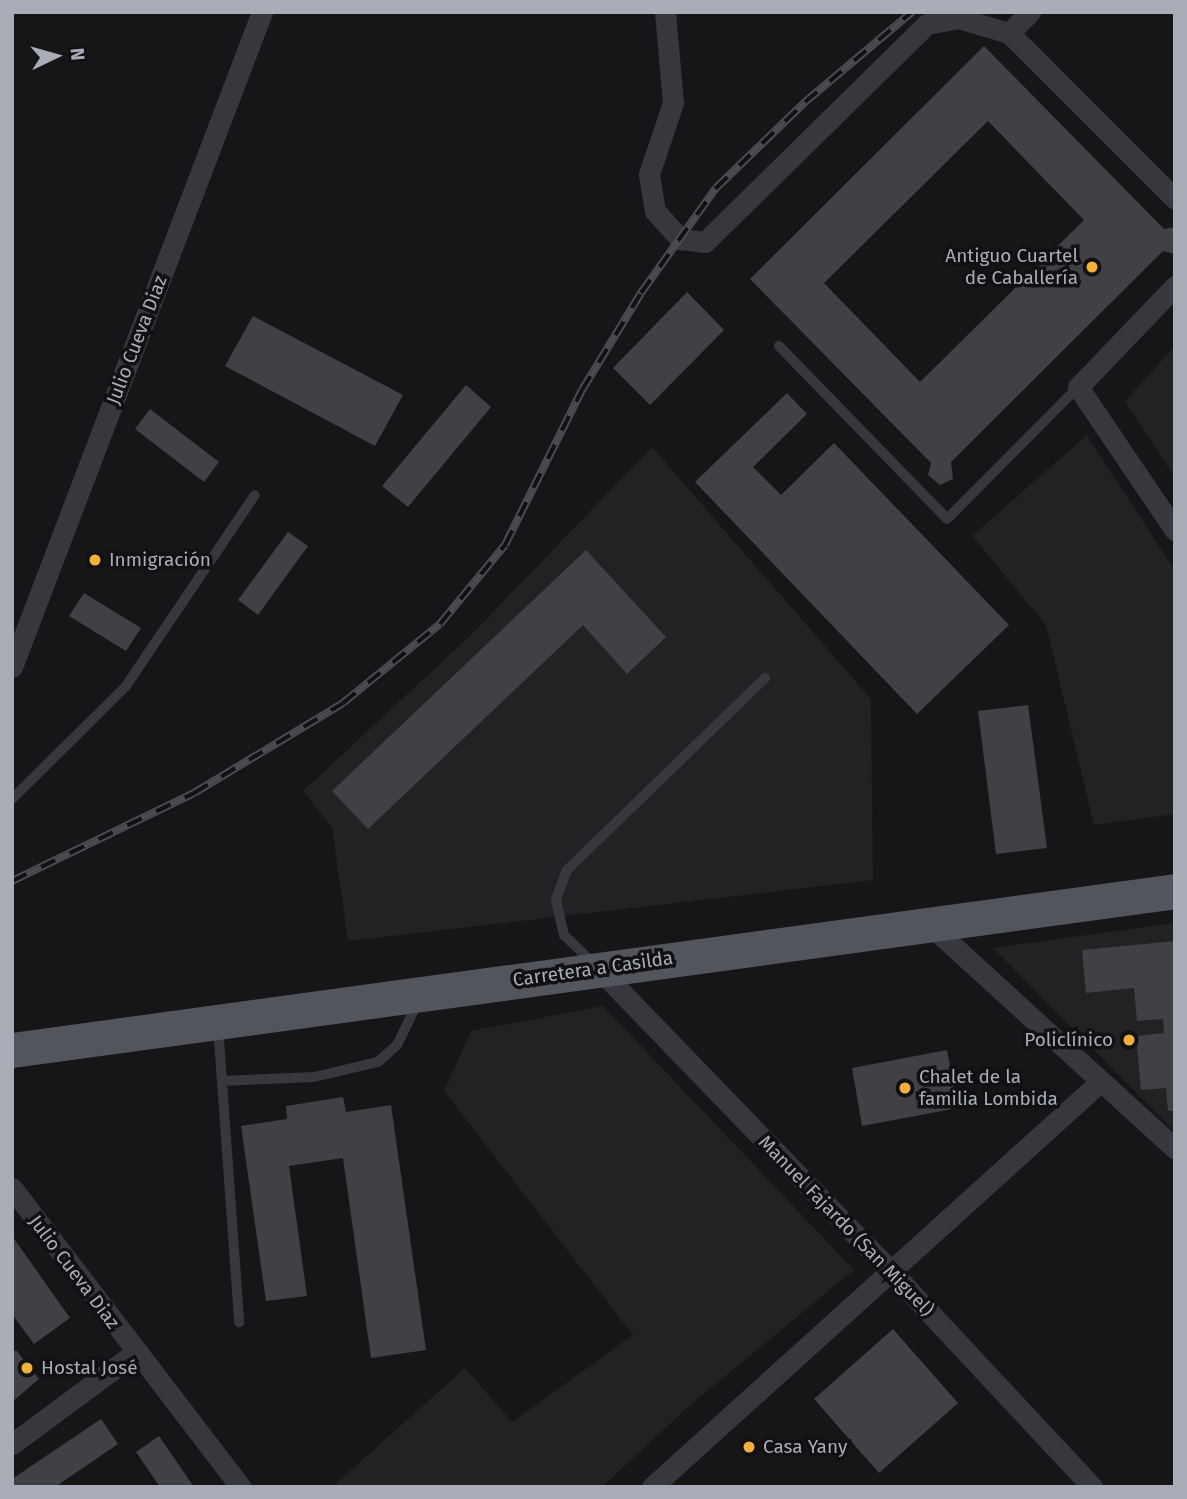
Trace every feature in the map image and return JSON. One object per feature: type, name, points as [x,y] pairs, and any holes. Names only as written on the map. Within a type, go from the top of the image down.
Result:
[{"type":"main road","name":"Carretera a Casilda","points":[[12,1050],[1175,891]]},
{"type":"street","name":"Julio Cueva Diaz","points":[[12,667],[262,12]]},
{"type":"street","points":[[666,12],[673,103],[649,174],[655,211],[680,239],[705,242],[927,24],[958,18],[1009,33],[1175,199]]},
{"type":"street","points":[[1009,33],[1030,12]]},
{"type":"street","points":[[1175,286],[1078,387],[1175,530]]},
{"type":"street","points":[[929,924],[1175,1149]]},
{"type":"street","name":"Manuel Fajardo (San Miguel)","points":[[597,968],[889,1269],[1092,1487]]},
{"type":"street","points":[[652,1487],[889,1269],[1101,1081]]},
{"type":"street","name":"Julio Cueva Diaz","points":[[12,1188],[135,1353],[241,1487]]},
{"type":"street","points":[[12,1444],[135,1353]]},
{"type":"lane","points":[[779,346],[947,519],[1078,387]]},
{"type":"lane","points":[[12,799],[126,686],[255,495]]},
{"type":"lane","points":[[597,968],[564,935],[556,899],[567,870],[765,678]]},
{"type":"lane","points":[[222,1081],[314,1077],[378,1062],[397,1045],[422,994]]},
{"type":"lane","points":[[218,1023],[239,1322]]},
{"type":"shaded area","points":[[1175,346],[1175,478],[1125,401]]},
{"type":"shaded area","points":[[1087,435],[1175,571],[1175,814],[1094,825],[1046,625],[972,536]]},
{"type":"shaded area","points":[[652,447],[871,699],[873,880],[348,941],[332,828],[303,791],[472,634]]},
{"type":"shaded area","name":"Policlínico","points":[[1175,923],[1175,1132],[993,948]]},
{"type":"shaded area","points":[[603,1006],[854,1270],[689,1406],[602,1487],[332,1487],[465,1368],[512,1422],[633,1335],[444,1091],[471,1031]]},
{"type":"building","name":"Antiguo Cuartel de Caballería","points":[[984,46],[1164,229],[1175,227],[1175,254],[1163,251],[951,462],[953,479],[940,485],[928,475],[931,463],[750,279]],"holes":[[[988,121],[1084,220],[920,382],[824,283]]]},
{"type":"building","points":[[687,292],[724,330],[650,405],[613,368]]},
{"type":"building","points":[[253,316],[403,395],[375,446],[225,366]]},
{"type":"building","points":[[466,385],[491,407],[408,507],[382,486]]},
{"type":"building","points":[[787,393],[807,414],[753,467],[781,495],[834,443],[1009,625],[917,714],[695,482]]},
{"type":"building","points":[[150,409],[219,462],[204,482],[135,429]]},
{"type":"building","points":[[288,532],[308,546],[258,615],[238,600]]},
{"type":"building","points":[[586,550],[666,637],[627,674],[583,625],[368,829],[332,791]]},
{"type":"building","points":[[84,593],[141,628],[126,651],[69,616]]},
{"type":"building","points":[[1028,705],[1047,848],[996,854],[978,711]]},
{"type":"building","points":[[1175,941],[1175,1111],[1168,1111],[1166,1088],[1141,1090],[1136,1036],[1164,1033],[1163,1019],[1137,1021],[1134,988],[1086,993],[1082,950]]},
{"type":"building","name":"Chalet de la familia Lombida","points":[[947,1050],[958,1108],[862,1126],[852,1068]]},
{"type":"building","points":[[343,1097],[346,1112],[391,1105],[426,1350],[371,1358],[343,1158],[289,1166],[307,1296],[266,1301],[241,1126],[287,1119],[286,1106]]},
{"type":"building","points":[[12,1236],[70,1318],[34,1344],[12,1314]]},
{"type":"building","points":[[893,1329],[958,1403],[879,1473],[814,1399]]},
{"type":"building","points":[[16,1350],[39,1379],[12,1402],[12,1353]]},
{"type":"building","points":[[101,1419],[118,1444],[55,1487],[12,1487],[12,1479]]},
{"type":"building","points":[[159,1436],[194,1487],[160,1487],[136,1452]]},
{"type":"railway","points":[[12,881],[194,793],[343,703],[440,624],[505,545],[582,390],[641,293],[716,188],[805,102],[912,12]]},
{"type":"place","name":"Antiguo Cuartel de Caballería","points":[[1092,267]]},
{"type":"place","name":"Inmigración","points":[[95,560]]},
{"type":"place","name":"Policlínico","points":[[1129,1040]]},
{"type":"place","name":"Chalet de la familia Lombida","points":[[905,1088]]},
{"type":"place","name":"Hostal José","points":[[27,1368]]},
{"type":"place","name":"Casa Yany","points":[[749,1447]]}]
